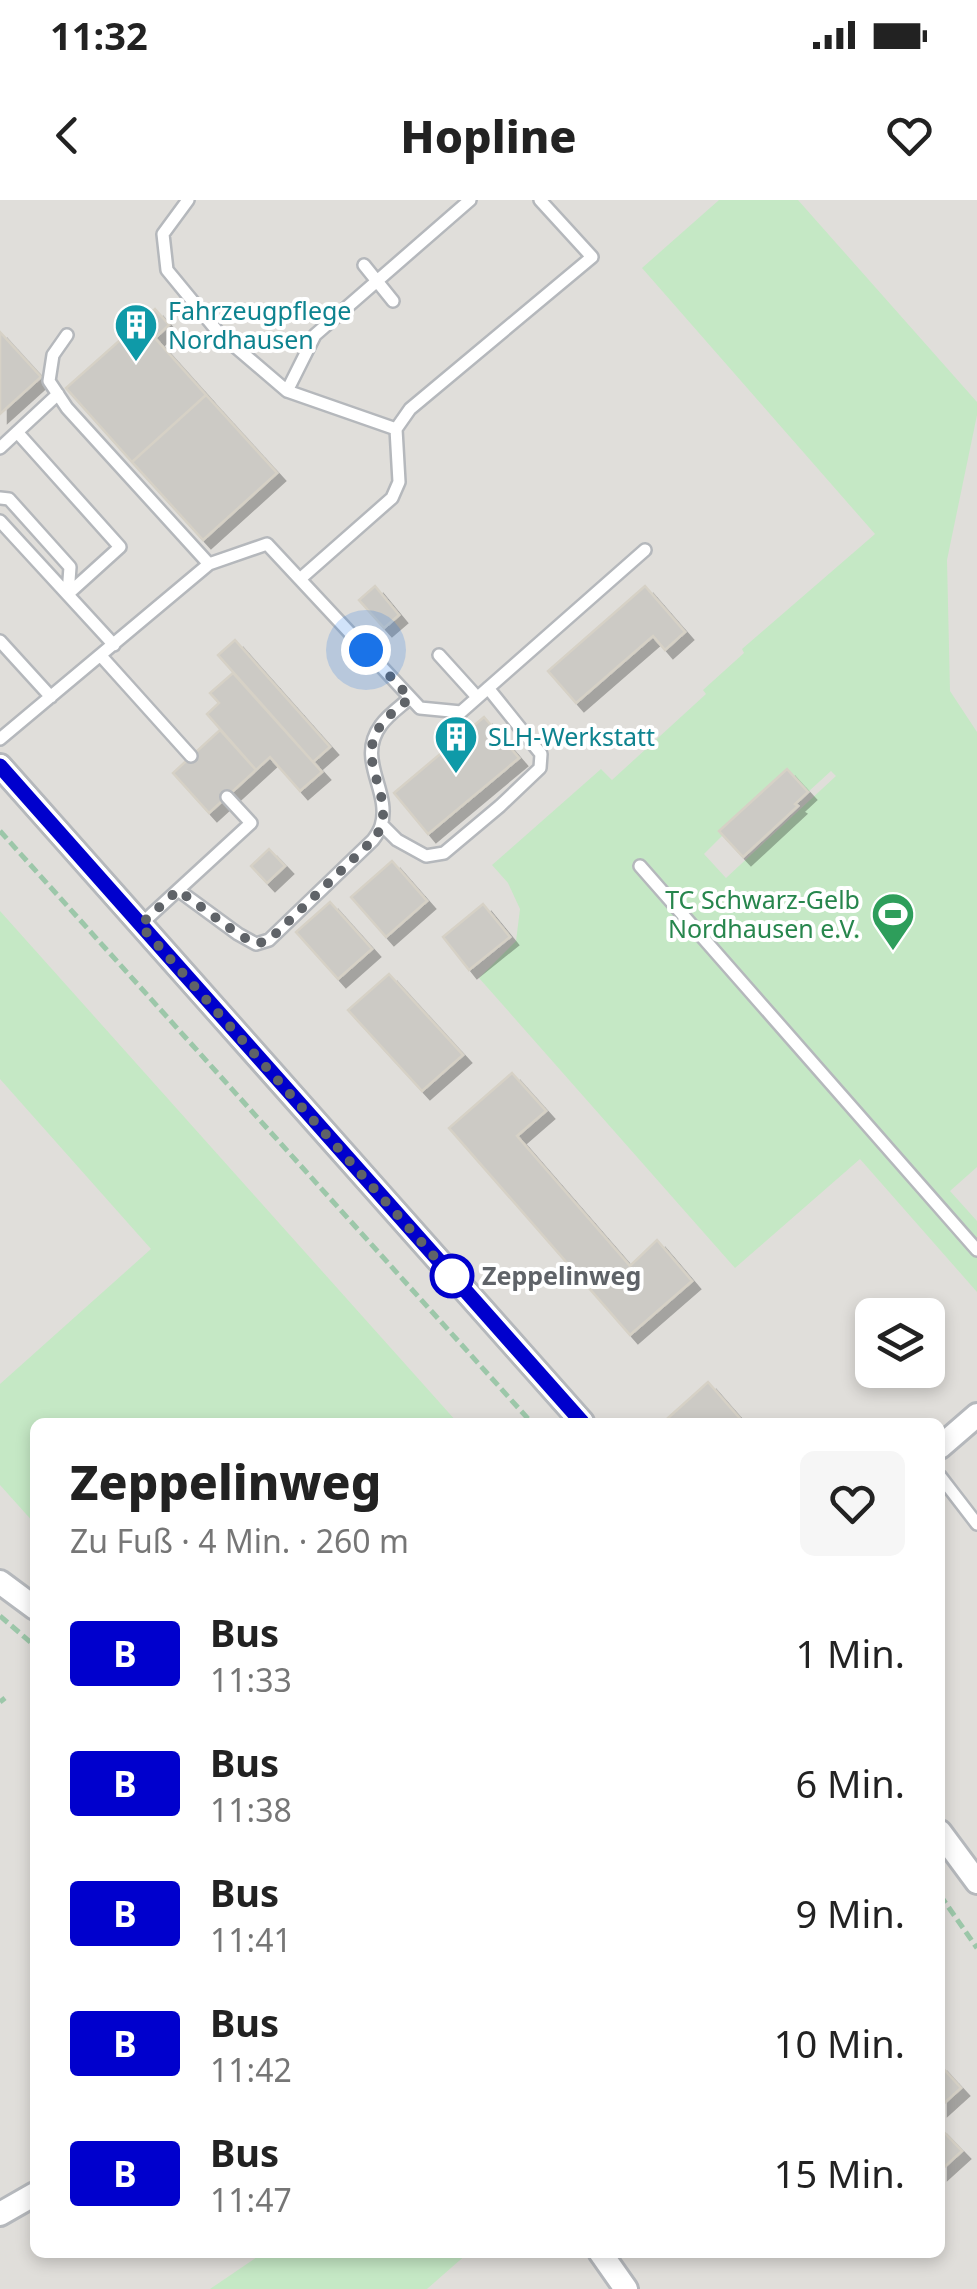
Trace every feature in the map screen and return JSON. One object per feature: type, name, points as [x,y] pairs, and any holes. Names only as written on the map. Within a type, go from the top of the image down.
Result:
[{"type":"street","points":[[0,766],[578,1418]]},
{"type":"street","points":[[945,1443],[977,1416]]},
{"type":"street","points":[[0,1582],[30,1604]]},
{"type":"street","points":[[945,1839],[977,1882]]},
{"type":"street","points":[[0,2214],[30,2197]]},
{"type":"street","points":[[604,2258],[626,2289]]},
{"type":"lane","points":[[188,200],[164,234],[167,270],[218,332],[287,391],[396,430]]},
{"type":"lane","points":[[287,391],[315,335],[470,200]]},
{"type":"lane","points":[[300,579],[392,498],[399,482],[396,430],[410,409],[592,258],[540,200]]},
{"type":"lane","points":[[364,265],[394,300]]},
{"type":"lane","points":[[67,336],[52,355],[49,380],[67,408],[209,564]]},
{"type":"lane","points":[[0,448],[58,394]]},
{"type":"lane","points":[[17,432],[120,547],[68,594]]},
{"type":"lane","points":[[0,498],[9,499],[70,566],[68,594]]},
{"type":"lane","points":[[0,520],[114,644]]},
{"type":"lane","points":[[0,739],[209,564],[268,544],[420,708],[461,712],[646,550]]},
{"type":"lane","points":[[0,641],[50,697]]},
{"type":"lane","points":[[382,825],[397,840],[426,856],[444,853],[540,768],[541,754],[439,654]]},
{"type":"lane","points":[[100,656],[191,756]]},
{"type":"lane","points":[[178,890],[256,944],[269,940],[373,840],[382,825],[381,796],[370,748],[381,725],[410,698]]},
{"type":"lane","points":[[140,925],[251,823],[227,796]]},
{"type":"lane","points":[[640,866],[977,1250]]},
{"type":"lane","points":[[945,1482],[977,1524]]},
{"type":"path","points":[[0,831],[527,1418]]},
{"type":"path","points":[[0,1616],[30,1642]]},
{"type":"path","points":[[945,1902],[977,1948]]},
{"type":"shaded area","points":[[0,200],[977,200],[977,2289],[0,2289]]},
{"type":"green space","points":[[719,200],[798,200],[977,402],[947,560],[950,691],[977,732],[977,1167],[950,1191],[977,1221],[977,1292],[860,1159],[735,1268],[479,978],[516,941],[520,909],[508,883],[492,865],[601,769],[612,780],[706,694],[703,690],[744,653],[742,649],[875,534],[642,268]],"holes":[[[786,770],[808,792],[831,771],[836,776],[726,878],[704,854],[723,835],[720,830]]]},
{"type":"green space","points":[[0,911],[453,1418],[30,1418],[30,1518],[0,1485],[0,1384],[151,1249],[0,1079]]},
{"type":"green space","points":[[256,2258],[462,2258],[427,2289],[210,2289]]},
{"type":"building","name":"Fahrzeugpflege Nordhausen","points":[[155,309],[169,325],[155,338],[206,395],[132,462],[66,388]]},
{"type":"building","points":[[0,332],[41,377],[0,414]]},
{"type":"building","points":[[206,395],[277,473],[203,540],[132,462]]},
{"type":"building","points":[[375,586],[399,615],[384,628],[359,600]]},
{"type":"building","points":[[645,586],[685,632],[665,650],[653,636],[576,703],[548,671]]},
{"type":"building","points":[[235,640],[330,747],[313,762],[218,655]]},
{"type":"building","points":[[233,673],[322,772],[300,791],[270,757],[256,770],[207,714],[219,703],[210,693]]},
{"type":"building","name":"SLH-Werkstatt","points":[[484,717],[519,758],[428,834],[394,793]]},
{"type":"building","points":[[220,730],[256,770],[209,813],[173,773]]},
{"type":"building","points":[[787,769],[808,792],[743,857],[719,831]]},
{"type":"building","points":[[269,849],[285,866],[267,883],[251,866]]},
{"type":"building","points":[[392,861],[427,901],[386,937],[351,897]]},
{"type":"building","points":[[330,902],[372,949],[338,979],[296,932]]},
{"type":"building","points":[[483,904],[510,937],[469,970],[443,937]]},
{"type":"building","points":[[389,974],[463,1055],[422,1091],[348,1010]]},
{"type":"building","points":[[512,1073],[546,1111],[517,1136],[630,1266],[657,1240],[692,1281],[630,1335],[449,1128]]},
{"type":"building","points":[[708,1382],[740,1418],[668,1418]]},
{"type":"building","points":[[945,2070],[961,2088],[945,2102]]},
{"type":"building","points":[[945,2133],[962,2151],[945,2166]]},
{"type":"bus line","name":"B","points":[[0,766],[578,1418]]},
{"type":"place","name":"Fahrzeugpflege Nordhausen","points":[[136,363]]},
{"type":"place","name":"SLH-Werkstatt","points":[[456,775]]},
{"type":"place","name":"TC Schwarz-Gelb Nordhausen e.V.","points":[[893,952]]},
{"type":"place","name":"Zeppelinweg","points":[[452,1276]]},
{"type":"route","points":[[366,650],[410,698],[381,725],[370,748],[381,796],[382,825],[373,840],[269,940],[256,944],[178,890],[140,925],[456,1281],[452,1276]]}]
